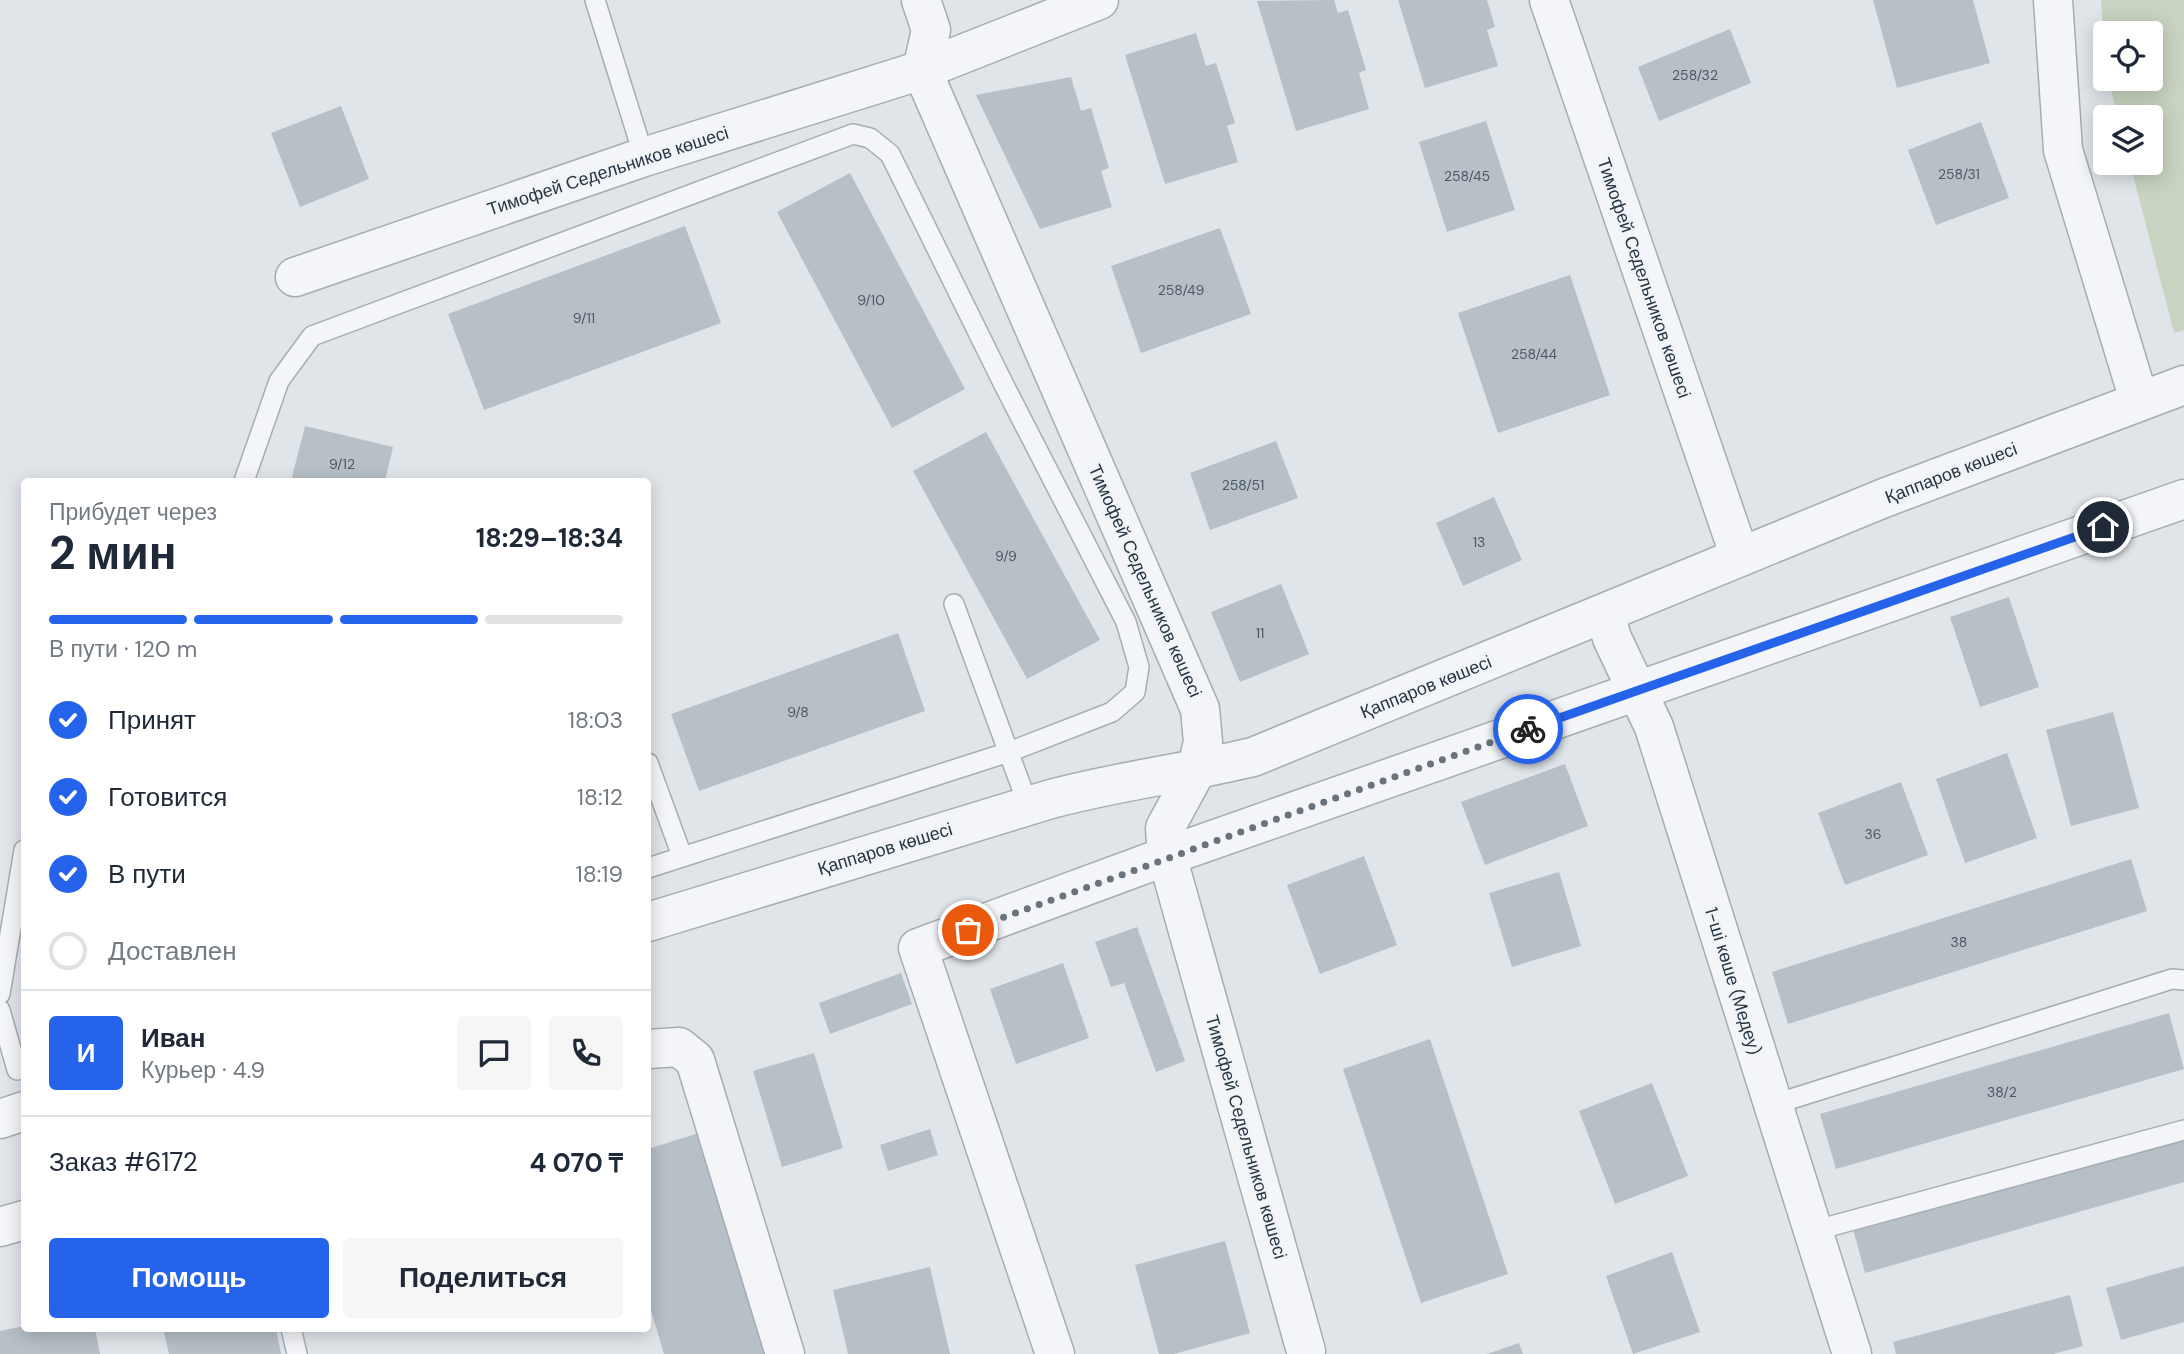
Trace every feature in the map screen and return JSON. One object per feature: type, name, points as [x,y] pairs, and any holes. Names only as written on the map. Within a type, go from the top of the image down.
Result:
[{"type":"street","points":[[921,0],[931,30],[922,70]]},
{"type":"street","name":"Тимофей Седельников көшесі","points":[[295,276],[644,157],[922,70],[1099,0]]},
{"type":"street","name":"Тимофей Седельников көшесі","points":[[1549,0],[1740,557]]},
{"type":"street","points":[[2053,0],[2063,150],[2139,400]]},
{"type":"street","name":"Тимофей Седельников көшесі","points":[[922,70],[1200,709],[1203,742],[1196,771],[1165,828],[1167,856],[1306,1351]]},
{"type":"street","name":"Қаппаров көшесі","points":[[651,921],[1110,783],[1196,771],[1254,757],[1740,557],[2139,400],[2184,385]]},
{"type":"street","points":[[1055,1354],[918,948],[1167,856],[2184,499]]},
{"type":"street","name":"1-ші көше (Медеу)","points":[[1605,613],[1635,691],[1654,727],[1852,1354]]},
{"type":"street","points":[[651,1049],[679,1047],[695,1060],[785,1354]]},
{"type":"street","points":[[0,1119],[21,1112]]},
{"type":"street","points":[[0,1227],[21,1221]]},
{"type":"lane","points":[[595,0],[644,157]]},
{"type":"lane","points":[[245,478],[279,381],[312,336],[853,134],[870,138],[890,154],[1004,385],[1126,622],[1139,667],[1135,692],[1112,712],[1009,752],[651,867]]},
{"type":"lane","points":[[954,604],[1027,806]]},
{"type":"lane","points":[[651,771],[682,856]]},
{"type":"lane","points":[[0,994],[21,868]]},
{"type":"lane","points":[[1772,1105],[2172,979],[2184,980]]},
{"type":"lane","points":[[0,1010],[17,1070],[21,1069]]},
{"type":"lane","points":[[1813,1231],[2184,1130]]},
{"type":"lane","points":[[292,1332],[298,1354]]},
{"type":"green space","points":[[2101,0],[2184,0],[2184,330],[2174,333],[2133,175],[2163,175],[2163,105],[2115,105],[2111,91],[2163,91],[2163,21],[2102,21]]},
{"type":"building","points":[[1334,0],[1338,13],[1348,10],[1366,70],[1359,73],[1369,109],[1296,131],[1257,1]]},
{"type":"building","points":[[1398,0],[1487,0],[1495,27],[1487,30],[1498,66],[1425,88]]},
{"type":"building","points":[[1873,0],[1973,0],[1990,63],[1897,88]]},
{"type":"building","points":[[1730,29],[1751,83],[1659,121],[1638,67]]},
{"type":"building","points":[[1196,33],[1206,66],[1216,63],[1235,123],[1227,126],[1238,162],[1165,184],[1125,55]]},
{"type":"building","points":[[1071,77],[1081,111],[1091,108],[1109,168],[1101,171],[1112,207],[1040,229],[976,95]]},
{"type":"building","points":[[341,106],[369,179],[300,207],[271,133]]},
{"type":"building","points":[[1486,121],[1515,210],[1447,232],[1419,142]]},
{"type":"building","points":[[1981,122],[2009,198],[1936,225],[1908,150]]},
{"type":"building","points":[[850,173],[965,389],[892,428],[777,212]]},
{"type":"building","points":[[685,226],[721,323],[484,410],[448,314]]},
{"type":"building","points":[[1220,228],[1251,314],[1141,353],[1111,266]]},
{"type":"building","points":[[1570,275],[1610,395],[1498,433],[1458,313]]},
{"type":"building","points":[[305,426],[393,447],[386,478],[292,478]]},
{"type":"building","points":[[986,432],[1100,640],[1027,679],[913,471]]},
{"type":"building","points":[[1276,441],[1298,498],[1210,530],[1190,473]]},
{"type":"building","points":[[1494,497],[1522,560],[1463,586],[1436,523]]},
{"type":"building","points":[[1281,584],[1309,654],[1240,682],[1211,612]]},
{"type":"building","points":[[2009,597],[2039,687],[1980,707],[1950,617]]},
{"type":"building","points":[[898,633],[925,711],[699,791],[671,714]]},
{"type":"building","points":[[2113,712],[2139,808],[2071,826],[2046,730]]},
{"type":"building","points":[[2007,753],[2037,838],[1965,863],[1936,779]]},
{"type":"building","points":[[1565,764],[1588,826],[1485,865],[1461,802]]},
{"type":"building","points":[[1901,782],[1928,855],[1845,885],[1818,813]]},
{"type":"building","points":[[1364,856],[1397,945],[1320,974],[1287,885]]},
{"type":"building","points":[[2131,859],[2147,911],[1788,1024],[1772,972]]},
{"type":"building","points":[[1559,872],[1581,946],[1512,967],[1489,893]]},
{"type":"building","points":[[1137,927],[1185,1061],[1156,1072],[1124,983],[1111,987],[1095,942]]},
{"type":"building","points":[[1063,963],[1089,1038],[1016,1064],[990,989]]},
{"type":"building","points":[[901,973],[912,1004],[830,1034],[819,1003]]},
{"type":"building","points":[[2169,1013],[2184,1069],[1836,1169],[1820,1114]]},
{"type":"building","points":[[1430,1039],[1508,1274],[1421,1303],[1343,1069]]},
{"type":"building","points":[[814,1053],[843,1148],[782,1167],[753,1071]]},
{"type":"building","points":[[1652,1083],[1688,1176],[1615,1204],[1579,1111]]},
{"type":"building","points":[[930,1129],[938,1155],[888,1171],[880,1145]]},
{"type":"building","points":[[2184,1130],[2184,1182],[1865,1273],[1852,1225]]},
{"type":"building","points":[[705,1131],[774,1354],[664,1354],[651,1310],[651,1148]]},
{"type":"building","points":[[1225,1241],[1250,1333],[1174,1354],[1159,1354],[1135,1265]]},
{"type":"building","points":[[1672,1252],[1700,1332],[1633,1354],[1606,1276]]},
{"type":"building","points":[[2184,1266],[2184,1322],[2121,1340],[2106,1288]]},
{"type":"building","points":[[930,1267],[950,1354],[848,1354],[833,1290]]},
{"type":"building","points":[[2070,1295],[2083,1346],[2053,1354],[1896,1354],[1893,1342]]},
{"type":"building","points":[[21,1327],[21,1332],[96,1332],[100,1354],[0,1354],[0,1331]]},
{"type":"building","points":[[164,1332],[277,1332],[281,1354],[169,1354]]},
{"type":"building","points":[[1519,1343],[1523,1354],[1487,1354]]},
{"type":"way so far","points":[[968,930],[1167,856],[1528,729]]},
{"type":"route","points":[[1528,729],[2103,527]]}]
